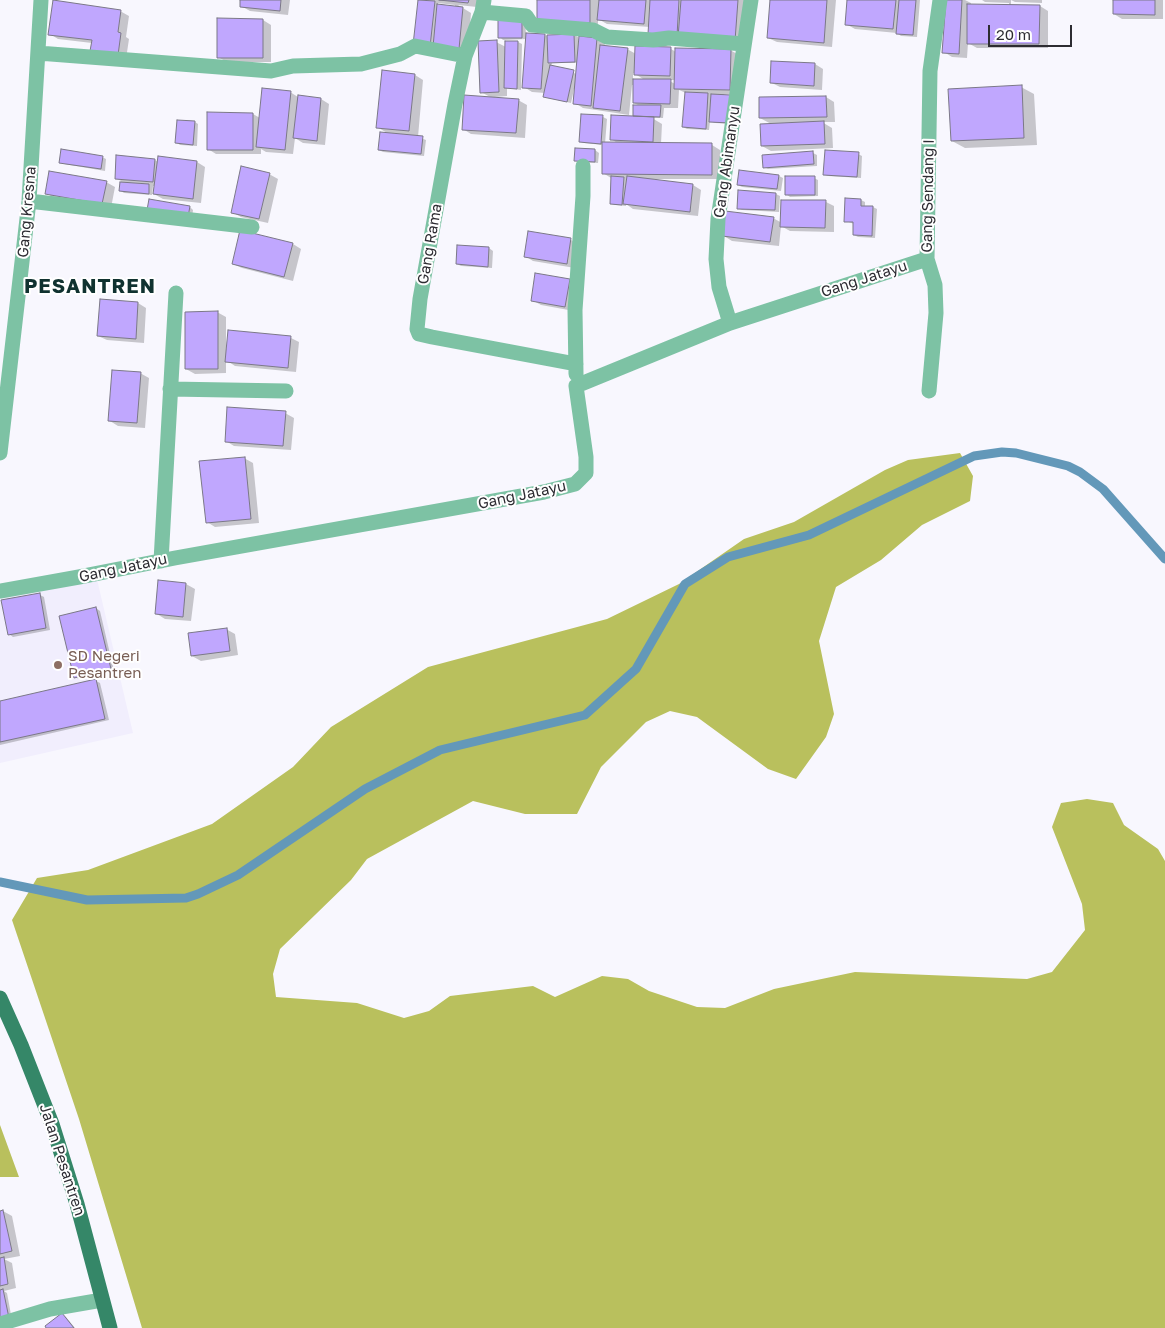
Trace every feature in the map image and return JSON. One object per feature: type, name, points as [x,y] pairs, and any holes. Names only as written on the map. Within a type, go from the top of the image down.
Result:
[{"type":"main road","name":"Jalan Pesantren","points":[[0,998],[22,1045],[52,1124],[77,1204],[110,1328]]},
{"type":"street","name":"Gang Kresna","points":[[0,453],[29,202],[41,0]]},
{"type":"street","name":"Gang Abimanyu","points":[[730,323],[719,287],[716,259],[718,219],[751,0]]},
{"type":"street","name":"Gang Sendang I","points":[[929,391],[936,313],[935,285],[927,259],[930,71],[940,0]]},
{"type":"street","points":[[483,6],[526,16],[532,25],[593,30],[607,37],[653,40],[669,38],[744,44]]},
{"type":"street","name":"Gang Rama","points":[[483,6],[464,56],[420,299],[418,329],[420,334],[432,337],[576,364]]},
{"type":"street","points":[[38,54],[271,71],[293,66],[361,64],[394,55],[415,46],[464,56]]},
{"type":"street","points":[[576,386],[575,310],[583,196],[582,166]]},
{"type":"street","points":[[29,202],[252,227]]},
{"type":"street","name":"Gang Jatayu","points":[[0,591],[544,492],[575,484],[586,473],[576,386],[730,323],[927,259]]},
{"type":"street","points":[[160,561],[176,293]]},
{"type":"street","points":[[170,389],[286,391]]},
{"type":"street","points":[[0,1324],[50,1309],[102,1300]]},
{"type":"shaded area","name":"SD Negeri Pesantren","points":[[96,575],[133,733],[0,763],[0,597]]},
{"type":"green space","points":[[960,453],[973,476],[970,501],[922,525],[881,560],[836,587],[819,641],[834,714],[826,737],[796,779],[768,769],[697,717],[670,711],[646,722],[601,767],[577,814],[525,814],[473,801],[367,859],[351,880],[280,949],[273,974],[276,997],[357,1003],[404,1018],[429,1011],[450,996],[533,986],[555,997],[602,976],[628,979],[649,991],[697,1007],[725,1008],[774,989],[855,972],[1027,979],[1052,972],[1085,930],[1082,904],[1052,827],[1061,803],[1087,799],[1113,803],[1124,825],[1158,849],[1165,861],[1165,1328],[142,1328],[79,1119],[12,920],[37,878],[88,870],[212,824],[293,767],[331,727],[428,667],[607,619],[679,584],[744,539],[794,522],[885,470],[908,460]]},
{"type":"green space","points":[[0,1125],[19,1177],[0,1177]]},
{"type":"building","points":[[53,0],[121,10],[118,32],[121,33],[118,55],[90,51],[92,40],[48,35]]},
{"type":"building","points":[[240,0],[281,0],[280,11],[240,7]]},
{"type":"building","points":[[418,0],[435,1],[430,47],[413,45]]},
{"type":"building","points":[[439,0],[469,0],[468,3]]},
{"type":"building","points":[[537,0],[590,0],[590,23],[537,23]]},
{"type":"building","points":[[599,0],[646,0],[644,24],[597,20]]},
{"type":"building","points":[[650,0],[679,0],[677,36],[648,34]]},
{"type":"building","points":[[681,0],[738,0],[735,41],[678,37]]},
{"type":"building","points":[[770,0],[827,0],[824,43],[767,38]]},
{"type":"building","points":[[847,0],[896,0],[893,29],[845,25]]},
{"type":"building","points":[[899,0],[916,0],[913,35],[896,34]]},
{"type":"building","points":[[946,0],[962,0],[959,54],[942,53]]},
{"type":"building","points":[[1113,0],[1155,0],[1155,15],[1113,14]]},
{"type":"building","points":[[437,4],[463,7],[459,49],[433,47]]},
{"type":"building","points":[[967,4],[1040,5],[1039,44],[967,44]]},
{"type":"building","points":[[522,16],[522,38],[498,38],[498,17]]},
{"type":"building","points":[[217,18],[263,19],[263,58],[217,58]]},
{"type":"building","points":[[526,33],[545,34],[541,89],[522,88]]},
{"type":"building","points":[[574,34],[575,62],[548,63],[547,35]]},
{"type":"building","points":[[579,36],[597,38],[591,106],[573,104]]},
{"type":"building","points":[[497,40],[499,92],[480,93],[478,41]]},
{"type":"building","points":[[505,41],[518,41],[517,89],[504,88]]},
{"type":"building","points":[[600,45],[628,48],[620,111],[593,108]]},
{"type":"building","points":[[635,46],[671,47],[670,76],[634,75]]},
{"type":"building","points":[[675,48],[731,49],[730,90],[674,89]]},
{"type":"building","points":[[771,61],[815,63],[814,86],[770,83]]},
{"type":"building","points":[[550,65],[574,70],[567,102],[543,97]]},
{"type":"building","points":[[382,70],[415,74],[409,131],[376,128]]},
{"type":"building","points":[[633,79],[671,79],[670,104],[633,103]]},
{"type":"building","points":[[1022,85],[1024,138],[951,141],[948,89]]},
{"type":"building","points":[[262,88],[291,91],[285,150],[256,147]]},
{"type":"building","points":[[685,92],[708,93],[706,129],[682,127]]},
{"type":"building","points":[[711,94],[731,95],[730,123],[709,122]]},
{"type":"building","points":[[298,95],[321,98],[317,141],[293,138]]},
{"type":"building","points":[[464,95],[519,99],[516,133],[462,130]]},
{"type":"building","points":[[826,96],[827,117],[759,118],[759,97]]},
{"type":"building","points":[[633,105],[661,105],[660,117],[633,116]]},
{"type":"building","points":[[207,112],[253,113],[253,150],[207,150]]},
{"type":"building","points":[[581,114],[603,115],[601,144],[579,142]]},
{"type":"building","points":[[611,115],[654,117],[653,142],[610,140]]},
{"type":"building","points":[[177,120],[195,121],[193,145],[175,143]]},
{"type":"building","points":[[824,121],[825,144],[761,146],[760,124]]},
{"type":"building","points":[[380,132],[423,136],[421,154],[378,150]]},
{"type":"building","points":[[602,142],[712,143],[712,175],[602,174]]},
{"type":"building","points":[[575,148],[595,149],[595,162],[574,161]]},
{"type":"building","points":[[61,149],[103,156],[101,169],[59,163]]},
{"type":"building","points":[[825,150],[859,152],[857,177],[823,175]]},
{"type":"building","points":[[813,151],[814,164],[763,168],[762,155]]},
{"type":"building","points":[[116,155],[155,159],[153,182],[115,179]]},
{"type":"building","points":[[158,156],[197,161],[193,199],[153,194]]},
{"type":"building","points":[[241,166],[270,173],[259,219],[231,213]]},
{"type":"building","points":[[739,170],[779,175],[777,189],[737,185]]},
{"type":"building","points":[[49,171],[107,181],[102,204],[45,194]]},
{"type":"building","points":[[611,176],[624,177],[622,205],[610,204]]},
{"type":"building","points":[[627,176],[693,184],[690,212],[623,204]]},
{"type":"building","points":[[785,176],[815,176],[815,195],[785,195]]},
{"type":"building","points":[[120,182],[149,184],[149,194],[119,191]]},
{"type":"building","points":[[738,190],[776,193],[775,210],[737,209]]},
{"type":"building","points":[[845,198],[861,199],[861,206],[873,206],[872,236],[853,235],[853,222],[844,222]]},
{"type":"building","points":[[149,199],[190,206],[188,217],[147,210]]},
{"type":"building","points":[[781,200],[826,200],[825,228],[780,227]]},
{"type":"building","points":[[725,211],[774,217],[770,242],[722,236]]},
{"type":"building","points":[[240,230],[293,243],[284,277],[232,264]]},
{"type":"building","points":[[528,231],[571,238],[567,264],[524,257]]},
{"type":"building","points":[[457,245],[489,247],[488,267],[456,264]]},
{"type":"building","points":[[535,273],[570,279],[565,307],[531,301]]},
{"type":"building","points":[[100,299],[138,302],[136,339],[97,336]]},
{"type":"building","points":[[218,311],[218,369],[185,369],[185,312]]},
{"type":"building","points":[[228,330],[291,336],[288,368],[225,362]]},
{"type":"building","points":[[112,370],[141,372],[137,423],[108,421]]},
{"type":"building","points":[[227,407],[286,411],[283,446],[225,442]]},
{"type":"building","points":[[245,457],[251,519],[206,523],[199,461]]},
{"type":"building","points":[[158,580],[186,583],[183,617],[155,614]]},
{"type":"building","points":[[40,593],[46,628],[8,635],[1,600]]},
{"type":"building","points":[[96,607],[111,669],[74,678],[59,616]]},
{"type":"building","points":[[227,628],[230,651],[191,656],[188,633]]},
{"type":"building","points":[[96,679],[105,719],[0,742],[0,701]]},
{"type":"building","points":[[3,1210],[12,1251],[0,1254],[0,1211]]},
{"type":"building","points":[[4,1257],[8,1284],[0,1286],[0,1258]]},
{"type":"building","points":[[3,1289],[9,1318],[0,1320],[0,1290]]},
{"type":"building","points":[[62,1313],[74,1328],[46,1328],[45,1326]]},
{"type":"waterway","points":[[0,882],[87,900],[186,898],[198,894],[238,875],[365,789],[440,750],[585,715],[636,669],[685,584],[728,557],[809,535],[974,456],[1002,452],[1016,453],[1068,466],[1080,472],[1103,489],[1165,559]]},
{"type":"place","name":"SD Negeri Pesantren","points":[[58,665]]},
{"type":"district","name":"PESANTREN","points":[[90,287]]}]
